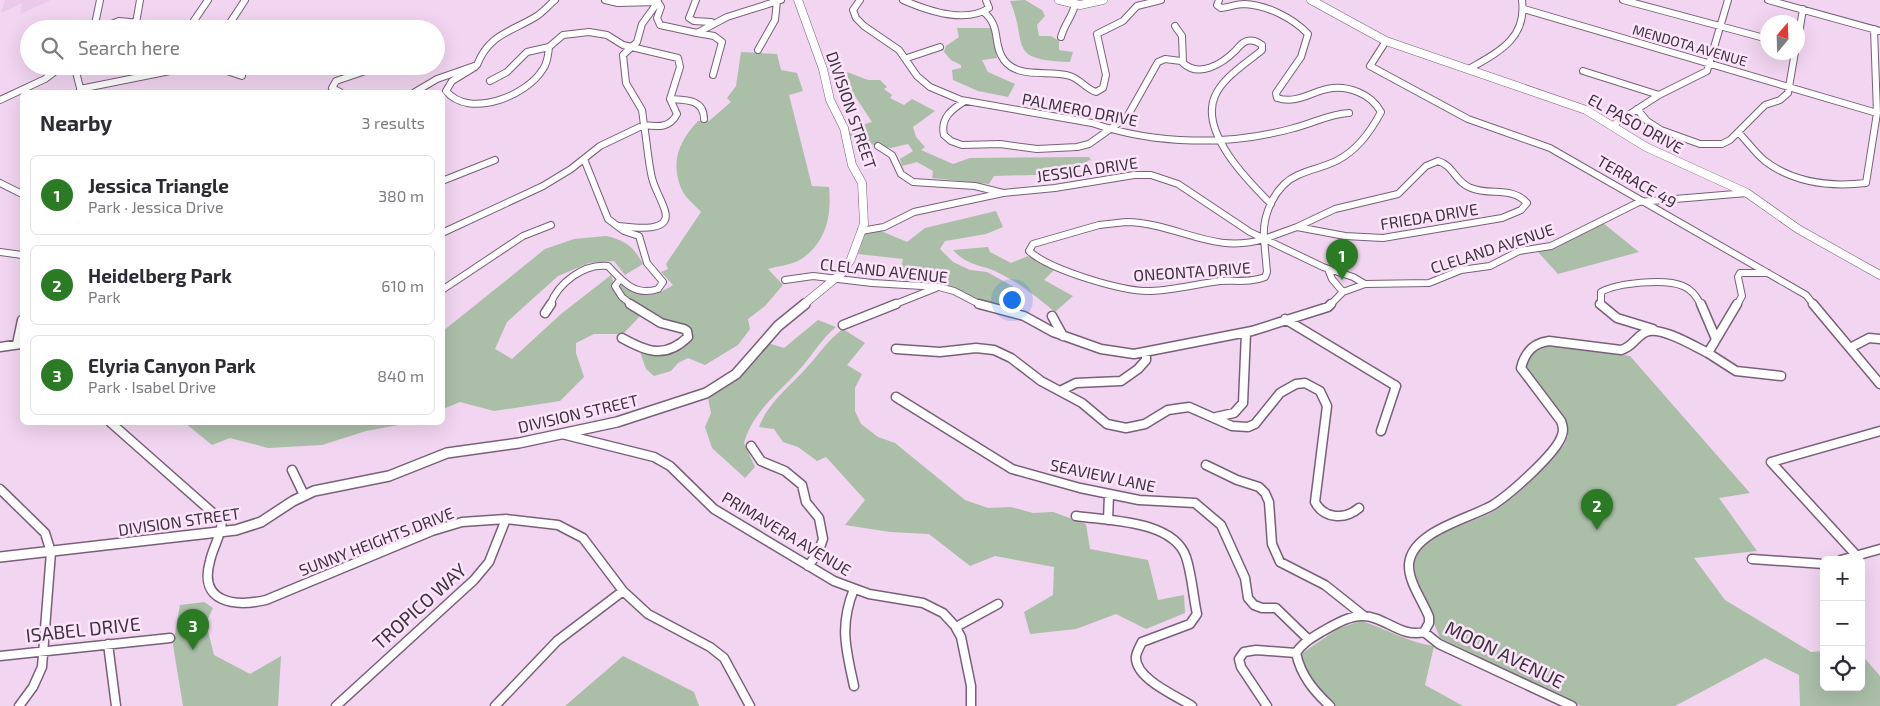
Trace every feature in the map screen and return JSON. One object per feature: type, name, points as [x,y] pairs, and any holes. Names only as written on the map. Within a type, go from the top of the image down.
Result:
[{"type":"street","points":[[96,20],[100,0]]},
{"type":"street","points":[[136,20],[140,0]]},
{"type":"street","points":[[194,20],[208,0]]},
{"type":"street","points":[[232,20],[244,0]]},
{"type":"street","points":[[445,232],[543,186],[600,146],[644,125],[663,126],[674,120],[677,114],[670,99],[680,60],[671,55],[620,44],[606,35],[589,32],[564,35],[554,41],[549,47],[546,64],[534,80],[518,94],[475,102],[457,101],[449,96],[446,91],[448,85],[479,64],[484,47],[493,39],[538,15],[555,0]]},
{"type":"street","points":[[605,0],[618,2],[658,2]]},
{"type":"street","points":[[696,0],[689,15],[690,20],[711,22]]},
{"type":"street","name":"DIVISION STREET","points":[[0,556],[51,552],[243,528],[261,522],[304,495],[326,488],[389,476],[447,453],[519,444],[617,422],[685,401],[728,381],[778,326],[837,278],[847,266],[865,216],[862,183],[852,165],[844,128],[830,100],[822,69],[798,0]]},
{"type":"street","name":"PALMERO DRIVE","points":[[860,0],[854,7],[856,18],[864,26],[894,46],[906,58],[917,76],[925,84],[965,101],[1092,123],[1111,130],[1171,140],[1256,137],[1295,128],[1332,114],[1349,113]]},
{"type":"street","points":[[903,0],[917,7],[937,13],[976,14],[984,12],[989,5],[986,0]]},
{"type":"street","points":[[1059,0],[1075,5],[1102,0]]},
{"type":"street","points":[[984,12],[996,24],[1002,57],[1010,65],[1031,72],[1070,76],[1096,92],[1104,86],[1106,78],[1097,44],[1097,34],[1123,21],[1137,6],[1161,0]]},
{"type":"street","name":"EL PASO DRIVE","points":[[1311,0],[1386,41],[1575,105],[1613,125],[1646,147],[1747,193],[1798,228],[1880,275]]},
{"type":"street","points":[[1469,69],[1512,40],[1523,24],[1524,9],[1522,0]]},
{"type":"street","points":[[1623,0],[1760,37]]},
{"type":"street","points":[[1613,125],[1682,82],[1704,74],[1710,64],[1728,0]]},
{"type":"street","points":[[1738,132],[1766,161],[1792,174],[1819,184],[1866,183],[1877,113],[1877,30],[1768,0]]},
{"type":"street","points":[[697,33],[711,22],[728,15],[779,1],[777,17],[766,32],[758,50]]},
{"type":"street","name":"ONEONTA DRIVE","points":[[1216,1],[1218,7],[1221,8],[1242,4],[1264,8],[1301,28],[1308,34],[1308,40],[1297,65],[1276,93],[1277,98],[1285,101],[1295,100],[1321,88],[1339,86],[1361,93],[1374,102],[1380,110],[1380,115],[1361,141],[1336,161],[1293,178],[1280,188],[1271,204],[1263,229],[1264,239],[1267,271],[1262,279],[1222,281],[1143,291],[1121,288],[1055,267],[1030,253],[1029,248],[1033,244],[1107,224],[1129,221],[1162,225],[1230,245],[1245,245],[1264,239]]},
{"type":"street","points":[[658,2],[661,7],[657,18],[660,25],[667,28],[714,36],[722,42],[713,75]]},
{"type":"street","points":[[619,226],[651,228],[660,225],[666,216],[652,179],[642,110],[628,89],[623,55],[637,42],[642,24],[658,2]]},
{"type":"street","points":[[1061,37],[1063,30],[1071,20],[1075,5]]},
{"type":"street","name":"MENDOTA AVENUE","points":[[1524,9],[1877,113]]},
{"type":"street","points":[[1802,15],[1803,9]]},
{"type":"street","points":[[1175,26],[1180,31],[1184,42],[1180,54],[1181,60]]},
{"type":"street","points":[[965,101],[951,110],[942,127],[947,138],[959,144],[993,144],[1029,149],[1077,147],[1094,142],[1131,113],[1156,64],[1165,59],[1181,60],[1191,69],[1203,70],[1224,61],[1244,42],[1254,41],[1262,45],[1262,50],[1224,85],[1213,100],[1212,120],[1220,138],[1246,179],[1271,204]]},
{"type":"street","name":"TERRACE 49","points":[[1386,41],[1370,66],[1468,119],[1550,148],[1806,295],[1880,384]]},
{"type":"street","points":[[490,81],[507,72],[527,52],[549,47]]},
{"type":"street","points":[[906,58],[940,47]]},
{"type":"street","points":[[1637,110],[1647,121],[1661,130],[1700,144],[1722,144],[1738,132],[1765,106],[1784,97],[1789,87],[1794,60]]},
{"type":"street","points":[[419,90],[437,80],[475,67]]},
{"type":"street","points":[[1583,71],[1659,95]]},
{"type":"street","points":[[21,90],[50,75]]},
{"type":"street","points":[[77,75],[81,90]]},
{"type":"street","points":[[86,90],[154,75]]},
{"type":"street","points":[[336,90],[332,88],[336,81],[354,75]]},
{"type":"street","points":[[0,100],[20,91]]},
{"type":"street","points":[[670,99],[696,103],[704,111],[704,119]]},
{"type":"street","points":[[878,146],[892,154],[901,174],[912,182],[975,186],[1004,193]]},
{"type":"street","points":[[545,313],[550,310],[553,297],[561,286],[572,277],[601,264],[608,266],[619,281],[644,292],[653,293],[660,289],[663,282],[647,263],[639,236],[608,219],[584,158]]},
{"type":"street","points":[[445,180],[496,160]]},
{"type":"street","name":"FRIEDA DRIVE","points":[[1438,160],[1448,164],[1458,181],[1467,187],[1481,192],[1510,193],[1525,199],[1527,203],[1523,208],[1493,220],[1445,226],[1400,237],[1361,238],[1297,227],[1336,209],[1396,195],[1408,187],[1426,166],[1438,160]]},
{"type":"street","name":"JESSICA DRIVE","points":[[861,231],[884,227],[914,212],[1004,193],[1055,188],[1134,175],[1158,176],[1178,184],[1250,232],[1328,269],[1353,277],[1365,284]]},
{"type":"street","points":[[0,183],[20,193]]},
{"type":"street","name":"CLELAND AVENUE","points":[[785,280],[813,276],[872,283],[938,287],[954,291],[985,306],[1024,316],[1063,336],[1113,352],[1146,353],[1246,333],[1328,307],[1343,292],[1365,284],[1429,282],[1461,270],[1490,266],[1518,251],[1550,246],[1610,215],[1643,202],[1747,193]]},
{"type":"street","points":[[445,288],[523,236],[552,225]]},
{"type":"street","points":[[1264,239],[1297,227]]},
{"type":"street","points":[[0,252],[20,256]]},
{"type":"street","points":[[1328,269],[1332,279],[1343,292]]},
{"type":"street","points":[[1708,353],[1742,296],[1738,277],[1740,273],[1768,273]]},
{"type":"street","points":[[619,281],[615,286],[616,290],[624,300],[656,321],[682,327],[687,331],[688,337],[680,345],[660,352],[638,347],[622,338]]},
{"type":"street","points":[[1716,339],[1698,297],[1682,285],[1662,281],[1610,288],[1601,292],[1600,304],[1611,315],[1664,333],[1708,353],[1736,371],[1780,376]]},
{"type":"street","points":[[843,325],[938,287]]},
{"type":"street","points":[[1052,316],[1063,336]]},
{"type":"street","points":[[1286,319],[1396,386],[1381,431]]},
{"type":"street","points":[[1206,465],[1222,471],[1234,479],[1259,487],[1264,491],[1270,501],[1270,531],[1277,559],[1288,568],[1312,577],[1364,616],[1413,634],[1424,632],[1429,623],[1429,617],[1409,565],[1411,554],[1434,532],[1491,506],[1519,486],[1562,438],[1563,426],[1561,420],[1521,368],[1529,348],[1538,342],[1549,341],[1622,350],[1631,347],[1647,331],[1664,333]]},
{"type":"street","points":[[1216,417],[1234,413],[1243,403],[1243,363],[1247,346],[1246,333]]},
{"type":"street","points":[[1850,348],[1869,338],[1880,339]]},
{"type":"street","points":[[0,347],[20,344]]},
{"type":"street","points":[[896,349],[943,352],[986,348],[1010,357],[1034,376],[1082,403],[1103,422],[1116,427],[1133,428],[1146,426],[1166,410],[1181,407],[1196,409],[1238,428],[1249,428],[1255,424],[1290,385],[1300,383],[1317,388],[1325,396],[1327,406],[1317,507],[1323,513],[1333,516],[1355,512],[1359,508]]},
{"type":"street","points":[[1060,391],[1066,385],[1113,383],[1128,378],[1146,360],[1146,353]]},
{"type":"street","name":"SEAVIEW LANE","points":[[896,397],[1012,469],[1109,495],[1146,501],[1196,503],[1215,518],[1223,529],[1245,578],[1248,598],[1254,605],[1262,608],[1276,608],[1309,640]]},
{"type":"street","points":[[113,425],[222,521],[222,532]]},
{"type":"street","points":[[1880,431],[1771,462],[1857,556],[1880,549]]},
{"type":"street","name":"PRIMAVERA AVENUE","points":[[562,434],[643,453],[663,461],[714,509],[808,566],[854,589],[923,603],[942,613],[956,628],[963,645],[968,670],[971,706]]},
{"type":"street","points":[[751,446],[760,461],[785,472],[802,485],[806,502],[822,524],[823,539],[818,553],[808,566]]},
{"type":"street","points":[[292,470],[304,495]]},
{"type":"street","points":[[0,489],[45,533],[51,552],[44,651],[39,676],[19,706]]},
{"type":"street","points":[[1108,520],[1109,495]]},
{"type":"street","points":[[1076,516],[1162,530],[1170,535],[1181,547],[1186,557],[1197,614],[1190,624],[1142,642],[1136,657],[1141,672],[1150,681],[1192,706]]},
{"type":"street","name":"SUNNY HEIGHTS DRIVE","points":[[222,532],[208,568],[209,584],[217,597],[224,601],[244,605],[266,600],[447,526],[477,520],[506,519],[558,525],[576,532],[588,543],[623,591],[655,619],[718,653],[730,666],[750,706]]},
{"type":"street","name":"TROPICO WAY","points":[[336,706],[474,580],[489,562],[506,519]]},
{"type":"street","points":[[1752,559],[1820,565]]},
{"type":"street","points":[[854,589],[844,612],[842,624],[854,686]]},
{"type":"street","points":[[495,706],[557,641],[623,591]]},
{"type":"street","points":[[956,628],[998,604]]},
{"type":"street","points":[[1330,706],[1302,675],[1296,653],[1300,646],[1309,640],[1352,618],[1364,616]]},
{"type":"street","name":"MOON AVENUE","points":[[1424,632],[1439,644],[1572,706]]},
{"type":"street","name":"ISABEL DRIVE","points":[[0,656],[170,638]]},
{"type":"street","points":[[108,644],[116,706]]},
{"type":"street","points":[[1267,706],[1241,667],[1239,659],[1244,652],[1256,650],[1296,653]]},
{"type":"shaded area","points":[[5,0],[51,0],[20,14],[22,3],[1,13]]},
{"type":"green space","points":[[1025,0],[1042,10],[1045,16],[1037,25],[1039,36],[1051,36],[1059,41],[1059,50],[1073,52],[1070,62],[1050,61],[1036,58],[1027,53],[1020,39],[1010,1]]},
{"type":"green space","points":[[957,28],[991,28],[997,58],[982,60],[988,72],[1015,84],[1008,97],[978,91],[953,80],[952,70],[961,68],[961,65],[951,60],[944,52],[946,46],[959,37]]},
{"type":"green space","points":[[741,52],[777,54],[781,70],[797,73],[803,91],[789,95],[812,186],[829,187],[828,218],[821,238],[807,254],[798,261],[768,269],[783,285],[765,306],[748,319],[750,329],[738,345],[705,365],[688,358],[678,363],[671,371],[654,376],[646,369],[639,349],[667,351],[679,347],[690,337],[686,325],[664,321],[627,298],[618,285],[633,288],[643,293],[654,294],[673,285],[661,272],[668,269],[666,264],[701,212],[682,191],[676,169],[679,152],[686,136],[698,121],[709,121],[731,102],[727,98],[736,86]]},
{"type":"green space","points":[[847,72],[868,80],[880,80],[887,87],[884,89],[892,95],[890,98],[904,105],[912,99],[935,111],[913,127],[916,137],[925,147],[921,150],[953,164],[970,158],[1089,157],[1091,160],[1087,161],[1088,163],[1062,166],[1065,174],[994,176],[989,184],[932,178],[933,171],[917,162],[902,166],[900,159],[913,151],[908,144],[891,148],[869,144],[865,134],[850,136],[849,129],[872,122],[849,87]]},
{"type":"green space","points":[[996,211],[1003,227],[986,234],[945,241],[940,249],[953,262],[970,270],[987,272],[1016,288],[1006,307],[984,302],[950,286],[899,279],[903,259],[858,254],[865,233],[881,231],[907,242],[925,228]]},
{"type":"green space","points":[[1603,223],[1639,252],[1558,274],[1538,252],[1553,249]]},
{"type":"green space","points":[[606,236],[619,240],[636,253],[643,264],[625,275],[614,261],[589,263],[558,276],[507,322],[495,349],[512,359],[561,314],[611,275],[617,294],[641,315],[623,334],[594,334],[576,343],[576,353],[584,377],[560,401],[494,411],[460,402],[445,408],[445,329],[545,249],[574,239]]},
{"type":"green space","points":[[988,247],[990,252],[1011,263],[1028,256],[1055,269],[1044,280],[1073,296],[1055,312],[1015,282],[994,271],[964,260],[953,250]]},
{"type":"green space","points":[[818,320],[836,327],[753,421],[744,443],[755,467],[745,478],[712,448],[705,427],[711,413],[708,398],[733,380],[768,343],[784,348]]},
{"type":"green space","points":[[843,329],[865,343],[847,365],[862,374],[855,388],[855,411],[861,424],[878,437],[895,443],[965,500],[988,508],[1011,507],[1033,513],[1053,512],[1086,524],[1090,549],[1148,560],[1158,600],[1184,595],[1185,613],[1146,629],[1116,614],[1076,629],[1030,634],[1024,612],[1053,595],[1054,567],[995,556],[970,566],[929,534],[890,532],[845,525],[865,500],[826,457],[817,461],[798,447],[783,442],[774,429],[759,427],[774,402],[828,342]]},
{"type":"green space","points":[[1545,343],[1630,356],[1750,493],[1719,498],[1757,551],[1694,558],[1725,600],[1811,652],[1820,651],[1820,691],[1865,691],[1865,659],[1880,676],[1880,706],[1800,706],[1799,675],[1765,658],[1675,706],[1581,706],[1440,638],[1417,579],[1414,564],[1417,554],[1435,538],[1485,516],[1513,497],[1548,463],[1564,445],[1568,436],[1567,429],[1527,373],[1524,364],[1533,349]]},
{"type":"green space","points":[[187,425],[398,425],[366,431],[322,445],[268,448],[230,438],[212,445]]},
{"type":"green space","points":[[204,602],[213,608],[206,623],[214,655],[250,674],[281,656],[278,706],[183,706],[173,645],[180,605]]},
{"type":"green space","points":[[1361,621],[1406,639],[1434,646],[1425,685],[1463,706],[1336,706],[1306,676],[1301,654],[1339,628]]},
{"type":"green space","points":[[623,656],[694,692],[699,706],[565,706]]},
{"type":"place","name":"Jessica Triangle","points":[[1342,280]]},
{"type":"place","name":"Heidelberg Park","points":[[1597,530]]},
{"type":"place","name":"Elyria Canyon Park","points":[[193,650]]}]
